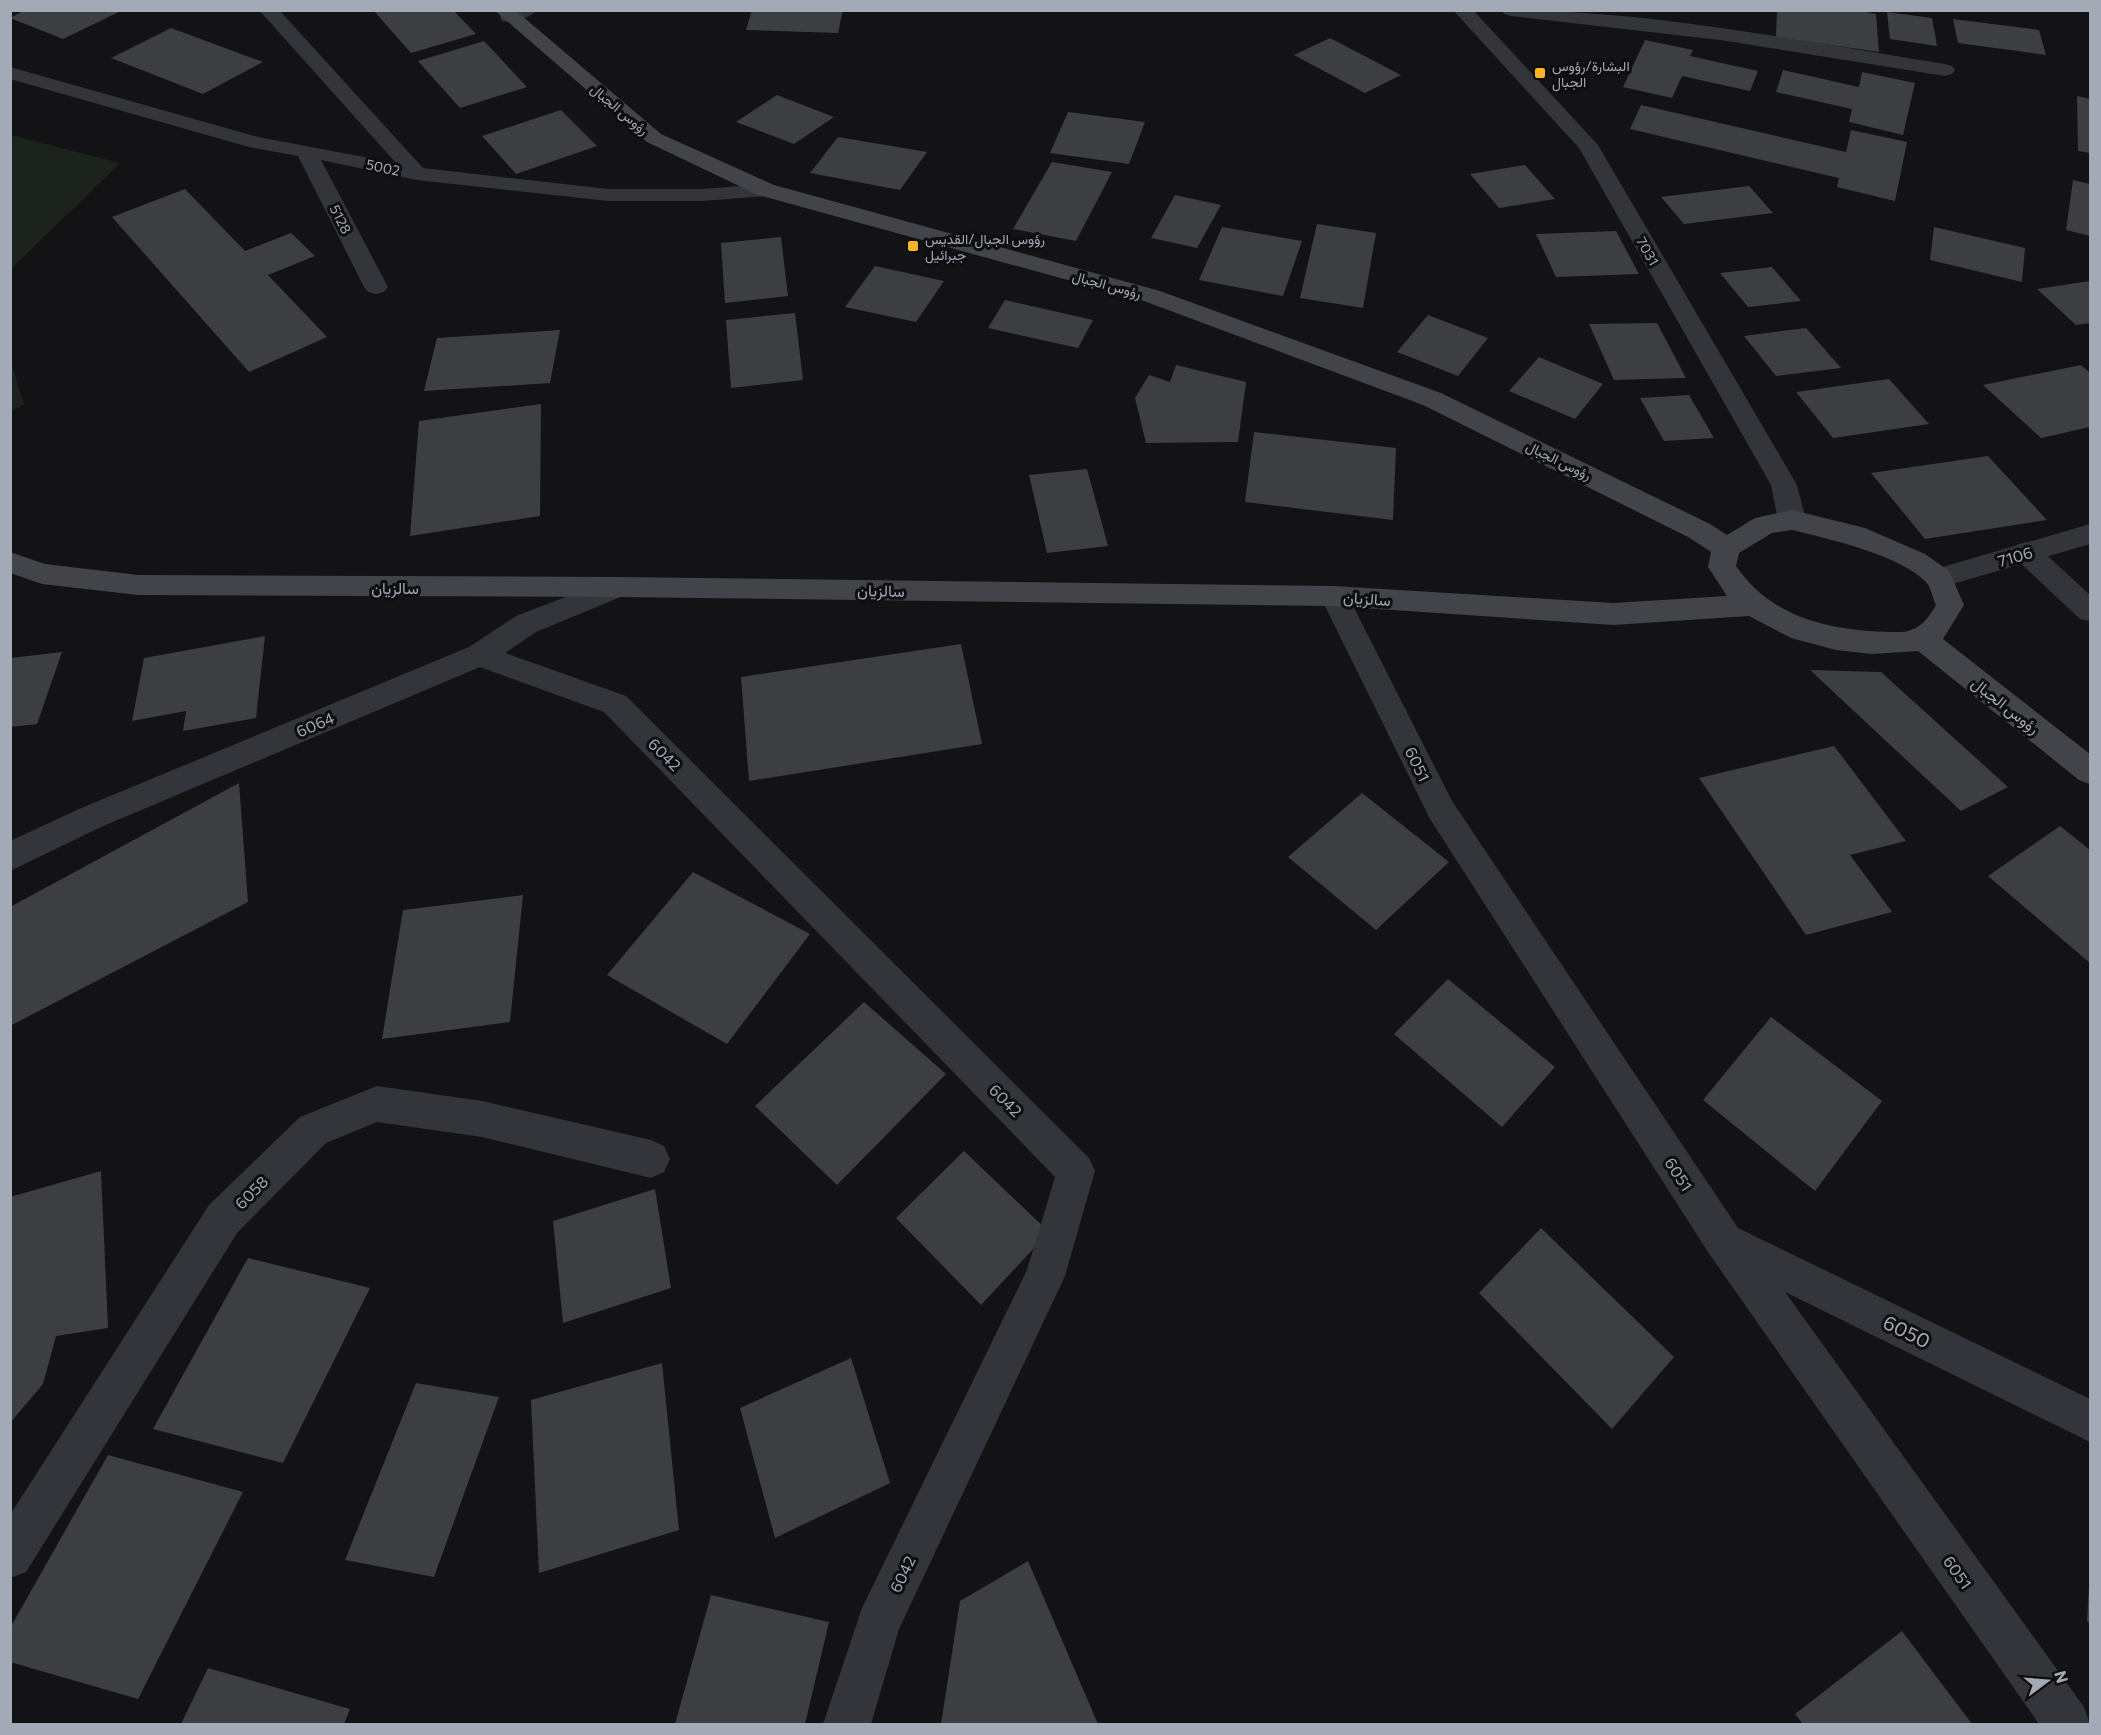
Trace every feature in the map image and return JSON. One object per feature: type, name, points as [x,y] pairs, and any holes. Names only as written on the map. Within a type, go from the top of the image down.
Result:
[{"type":"street","points":[[268,10],[417,174]]},
{"type":"street","name":"7031","points":[[1462,10],[1588,146],[1784,485],[1792,520]]},
{"type":"street","points":[[1511,10],[1722,26],[1945,70]]},
{"type":"street","name":"رؤوس الجبال","points":[[513,13],[654,138],[766,190],[1152,296],[1421,395],[1596,478],[1700,531],[1726,548]]},
{"type":"street","name":"5002","points":[[10,73],[256,143],[306,150],[417,174],[608,195],[702,195],[766,190]]},
{"type":"street","name":"5128","points":[[306,150],[376,287]]},
{"type":"street","points":[[1792,520],[1865,538],[1915,561],[1939,578],[1950,605],[1937,627],[1922,639],[1909,643],[1865,644],[1835,639],[1786,624],[1754,605],[1736,588],[1722,567],[1726,548],[1765,525],[1792,520]]},
{"type":"street","name":"7106","points":[[1939,578],[2091,534]]},
{"type":"street","points":[[2026,552],[2091,611]]},
{"type":"street","name":"سالزيان","points":[[10,562],[42,574],[138,585],[618,587],[1334,596],[1613,614],[1754,605]]},
{"type":"street","name":"6064","points":[[10,857],[90,818],[479,655],[526,624],[618,587]]},
{"type":"street","name":"6051","points":[[1334,596],[1441,810],[1724,1241],[2067,1725]]},
{"type":"street","name":"رؤوس الجبال","points":[[1922,639],[2091,771]]},
{"type":"street","name":"6042","points":[[479,655],[615,704],[1076,1171],[1045,1276],[878,1624],[847,1725]]},
{"type":"street","name":"6058","points":[[10,1556],[223,1219],[313,1130],[377,1104],[482,1119],[651,1159]]},
{"type":"street","name":"6050","points":[[1724,1241],[2091,1421]]},
{"type":"shaded area","points":[[10,135],[120,163],[11,269]]},
{"type":"shaded area","points":[[10,358],[24,405],[11,410],[10,410]]},
{"type":"building","points":[[25,10],[123,10],[63,39],[10,18]]},
{"type":"building","points":[[373,10],[453,10],[476,34],[411,53]]},
{"type":"building","points":[[752,10],[843,10],[838,33],[746,30]]},
{"type":"building","points":[[1777,10],[1854,10],[1876,14],[1879,52],[1776,37]]},
{"type":"building","points":[[1887,12],[1932,18],[1937,46],[1890,39]]},
{"type":"building","points":[[1953,19],[2039,30],[2046,55],[1958,43]]},
{"type":"building","points":[[171,28],[263,62],[203,94],[111,58]]},
{"type":"building","points":[[1330,38],[1401,75],[1365,93],[1294,55]]},
{"type":"building","points":[[1645,40],[1693,50],[1690,56],[1758,71],[1750,91],[1682,76],[1672,98],[1623,87]]},
{"type":"building","points":[[484,41],[527,87],[460,108],[418,61]]},
{"type":"building","points":[[1783,70],[1859,87],[1862,72],[1915,83],[1903,135],[1849,122],[1852,109],[1776,92]]},
{"type":"building","points":[[777,95],[834,117],[794,144],[736,122]]},
{"type":"building","points":[[2077,96],[2090,99],[2090,153],[2078,151]]},
{"type":"building","points":[[1641,105],[1846,152],[1851,130],[1907,142],[1895,201],[1837,187],[1839,178],[1630,129]]},
{"type":"building","points":[[561,110],[597,146],[516,174],[482,136]]},
{"type":"building","points":[[1068,112],[1145,122],[1129,164],[1050,153]]},
{"type":"building","points":[[838,137],[927,152],[900,190],[810,173]]},
{"type":"building","points":[[1052,162],[1112,172],[1076,241],[1013,229]]},
{"type":"building","points":[[1525,165],[1555,199],[1499,208],[1470,174]]},
{"type":"building","points":[[2073,180],[2090,184],[2090,236],[2066,230]]},
{"type":"building","points":[[1749,186],[1773,213],[1684,224],[1661,197]]},
{"type":"building","points":[[185,189],[245,251],[291,233],[315,256],[268,275],[327,337],[249,372],[112,217]]},
{"type":"building","points":[[1175,195],[1221,205],[1197,248],[1151,238]]},
{"type":"building","points":[[1317,224],[1376,233],[1363,308],[1300,298]]},
{"type":"building","points":[[1222,227],[1302,241],[1283,296],[1199,280]]},
{"type":"building","points":[[1934,227],[2025,248],[2022,282],[1930,260]]},
{"type":"building","points":[[1616,231],[1639,274],[1556,277],[1536,234]]},
{"type":"building","points":[[781,237],[788,296],[725,303],[721,243]]},
{"type":"building","points":[[875,266],[944,281],[916,322],[845,307]]},
{"type":"building","points":[[1772,267],[1801,301],[1748,307],[1720,273]]},
{"type":"building","points":[[2090,281],[2090,323],[2076,325],[2037,289]]},
{"type":"building","points":[[1005,300],[1093,320],[1078,348],[988,328]]},
{"type":"building","points":[[795,313],[803,380],[731,388],[726,320]]},
{"type":"building","points":[[1428,315],[1488,338],[1458,376],[1397,352]]},
{"type":"building","points":[[1657,323],[1686,378],[1614,380],[1589,324]]},
{"type":"building","points":[[1806,328],[1841,368],[1776,376],[1744,336]]},
{"type":"building","points":[[560,330],[550,383],[424,391],[437,338]]},
{"type":"building","points":[[1539,357],[1603,384],[1575,419],[1509,391]]},
{"type":"building","points":[[1176,365],[1246,382],[1238,442],[1146,443],[1135,398],[1149,375],[1170,382]]},
{"type":"building","points":[[2081,365],[2090,373],[2090,427],[2041,438],[1983,385]]},
{"type":"building","points":[[1889,379],[1929,424],[1833,438],[1796,392]]},
{"type":"building","points":[[1689,395],[1714,438],[1664,441],[1640,398]]},
{"type":"building","points":[[541,404],[540,516],[410,536],[419,421]]},
{"type":"building","points":[[1254,432],[1396,448],[1393,520],[1245,502]]},
{"type":"building","points":[[1988,456],[2047,520],[1925,539],[1871,473]]},
{"type":"building","points":[[1087,469],[1108,546],[1047,553],[1029,475]]},
{"type":"building","points":[[265,636],[256,718],[183,731],[186,711],[132,721],[144,658]]},
{"type":"building","points":[[961,644],[982,744],[749,781],[741,677]]},
{"type":"building","points":[[62,652],[37,724],[10,727],[10,658]]},
{"type":"building","points":[[1810,670],[1881,672],[2008,787],[1961,811]]},
{"type":"building","points":[[1834,746],[1906,841],[1850,855],[1892,912],[1806,935],[1699,778]]},
{"type":"building","points":[[239,783],[248,902],[10,1026],[10,907]]},
{"type":"building","points":[[1362,793],[1449,862],[1376,930],[1288,857]]},
{"type":"building","points":[[2060,826],[2090,850],[2090,963],[1988,876]]},
{"type":"building","points":[[693,872],[810,934],[727,1044],[607,975]]},
{"type":"building","points":[[523,895],[510,1022],[382,1039],[403,910]]},
{"type":"building","points":[[1448,979],[1555,1067],[1502,1127],[1394,1034]]},
{"type":"building","points":[[864,1002],[946,1074],[837,1185],[755,1106]]},
{"type":"building","points":[[1771,1017],[1882,1101],[1815,1191],[1703,1100]]},
{"type":"building","points":[[964,1151],[1049,1232],[981,1305],[896,1218]]},
{"type":"building","points":[[101,1171],[108,1328],[56,1336],[43,1384],[10,1423],[10,1197]]},
{"type":"building","points":[[655,1189],[671,1288],[563,1323],[553,1221]]},
{"type":"building","points":[[1541,1228],[1674,1357],[1612,1429],[1479,1293]]},
{"type":"building","points":[[248,1258],[370,1288],[283,1463],[153,1429]]},
{"type":"building","points":[[851,1358],[890,1483],[775,1538],[740,1408]]},
{"type":"building","points":[[662,1363],[679,1530],[539,1573],[531,1400]]},
{"type":"building","points":[[416,1383],[499,1397],[434,1577],[345,1560]]},
{"type":"building","points":[[108,1455],[243,1492],[138,1699],[10,1662],[10,1628]]},
{"type":"building","points":[[1028,1561],[1098,1724],[941,1724],[960,1601]]},
{"type":"building","points":[[2090,1587],[2090,1624],[2087,1621]]},
{"type":"building","points":[[711,1595],[829,1622],[805,1724],[675,1724]]},
{"type":"building","points":[[1902,1631],[1972,1724],[1803,1724],[1795,1714]]},
{"type":"building","points":[[208,1668],[350,1709],[344,1724],[181,1724]]},
{"type":"place","name":"البشارة/رؤوس الجبال","points":[[1540,73]]},
{"type":"place","name":"رؤوس الجبال/القديس جبرائيل","points":[[913,246]]}]
